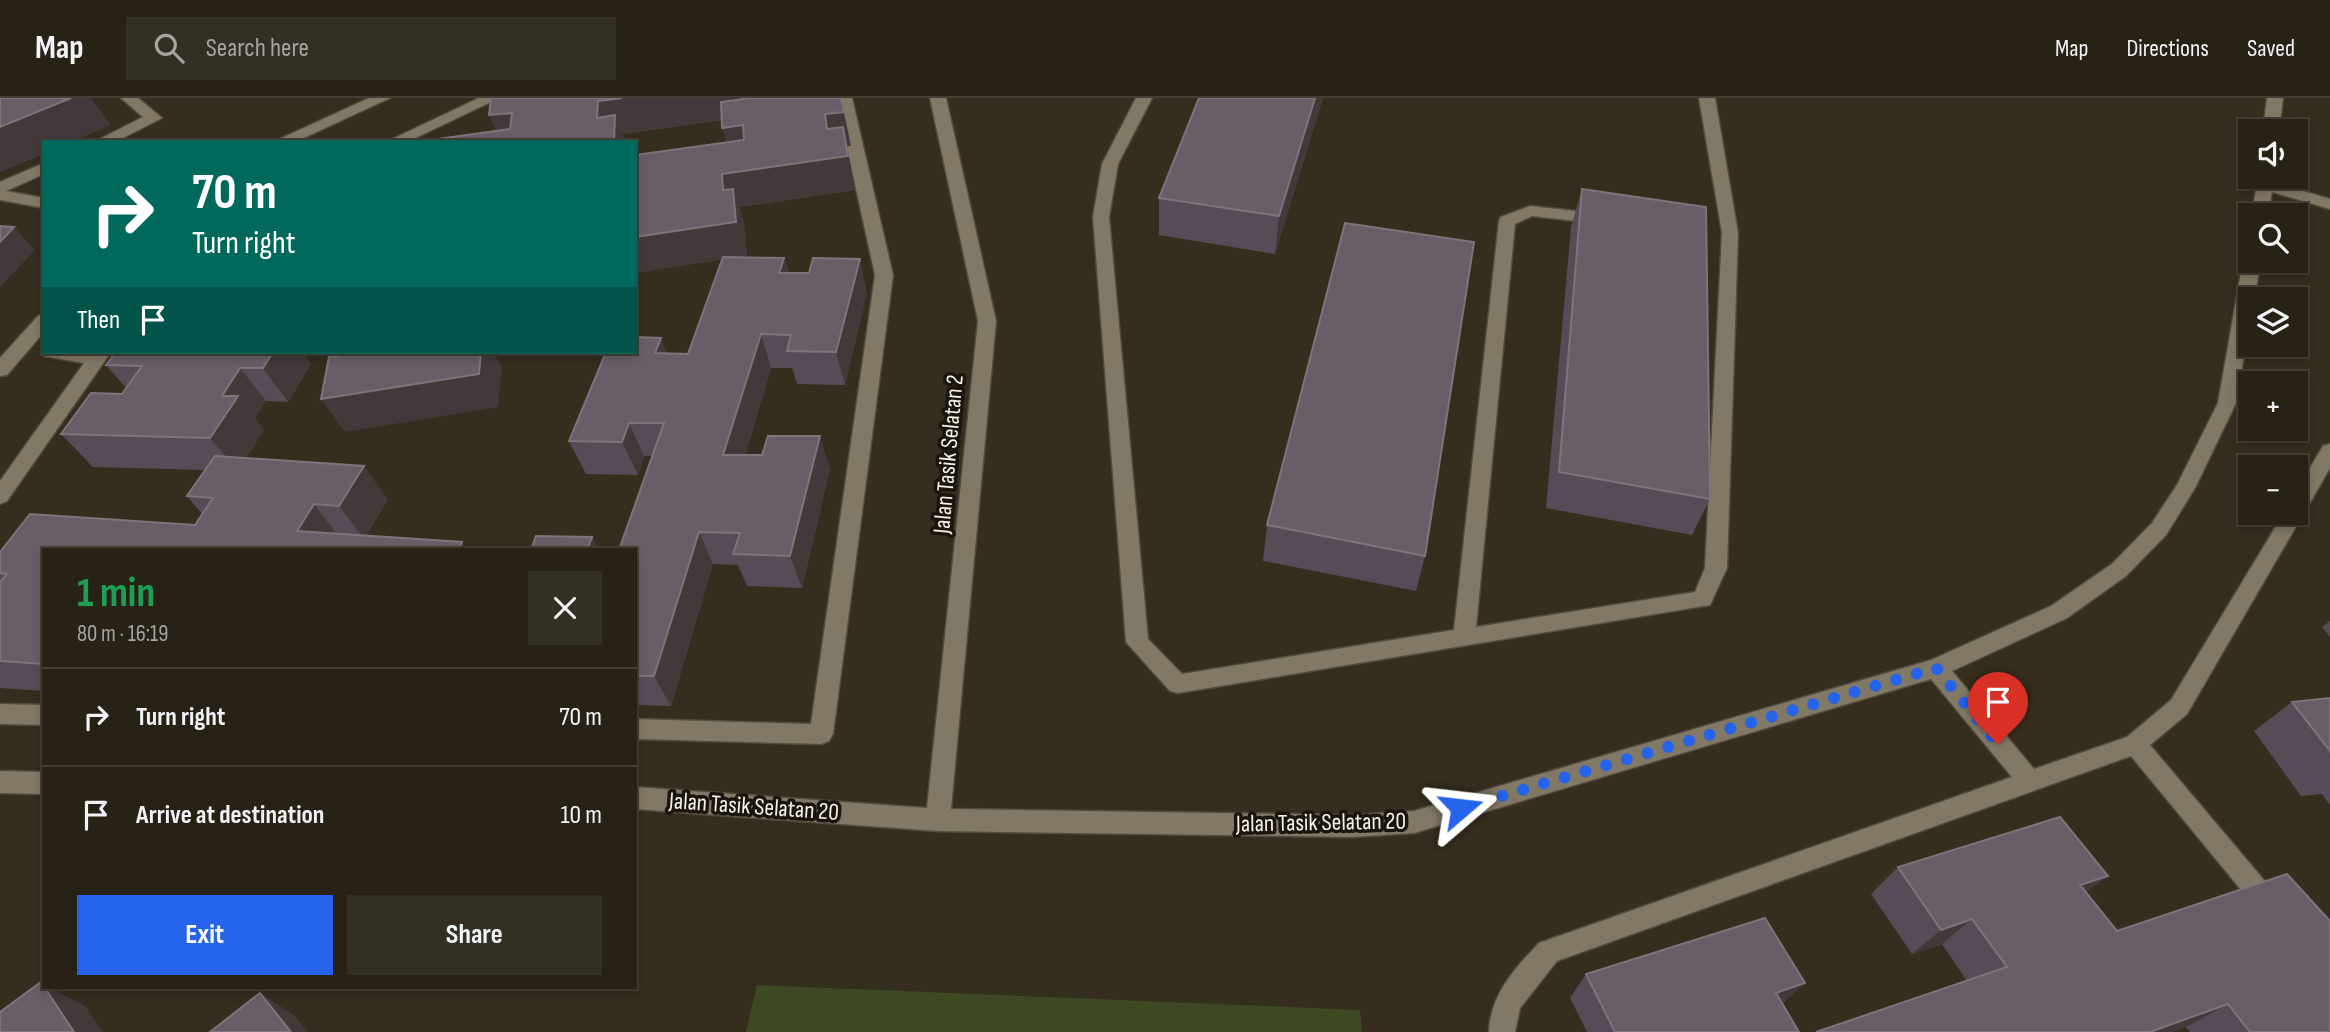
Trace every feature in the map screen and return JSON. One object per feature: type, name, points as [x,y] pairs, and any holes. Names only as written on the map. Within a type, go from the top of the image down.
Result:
[{"type":"street","points":[[106,140],[154,118],[129,98]]},
{"type":"street","points":[[286,140],[382,98]]},
{"type":"street","points":[[398,140],[491,98]]},
{"type":"street","points":[[637,729],[821,734],[884,275],[844,98]]},
{"type":"street","name":"Jalan Tasik Selatan 2","points":[[937,820],[944,777],[987,321],[938,98]]},
{"type":"street","points":[[1144,98],[1110,164],[1101,217],[1137,642],[1178,684],[1702,599],[1716,568],[1724,233],[1707,98]]},
{"type":"street","points":[[2272,119],[2274,98]]},
{"type":"street","points":[[0,188],[42,169]]},
{"type":"street","points":[[2288,189],[2330,204]]},
{"type":"street","points":[[0,195],[42,203]]},
{"type":"street","points":[[1464,637],[1507,221],[1530,211],[1624,222]]},
{"type":"street","name":"Jalan Tasik Selatan 20","points":[[637,798],[937,820],[1353,826],[1413,822],[1936,668],[2059,612],[2119,570],[2159,529],[2185,488],[2227,403],[2250,273]]},
{"type":"street","points":[[0,370],[42,322]]},
{"type":"street","points":[[20,347],[42,351]]},
{"type":"street","points":[[0,496],[100,355]]},
{"type":"street","points":[[2308,489],[2330,451]]},
{"type":"street","points":[[1502,1032],[1502,1024],[1518,984],[1548,952],[2135,744],[2179,707],[2287,525]]},
{"type":"street","points":[[1936,668],[2030,782]]},
{"type":"street","points":[[0,714],[42,715]]},
{"type":"street","points":[[2135,744],[2286,924]]},
{"type":"street","points":[[0,782],[42,783]]},
{"type":"green space","points":[[757,985],[1360,1010],[1362,1032],[746,1032]]},
{"type":"building","points":[[0,98],[71,98],[0,127]]},
{"type":"building","points":[[491,98],[622,98],[598,101],[597,118],[615,115],[614,140],[430,140],[510,129],[512,113],[489,115]]},
{"type":"building","points":[[750,98],[841,98],[844,112],[825,114],[827,129],[843,127],[848,156],[722,174],[723,190],[733,189],[736,222],[637,237],[637,155],[744,140],[743,125],[722,128],[721,102]]},
{"type":"building","points":[[1199,98],[1315,98],[1279,216],[1159,198]]},
{"type":"building","points":[[1582,189],[1706,207],[1710,499],[1559,472]]},
{"type":"building","points":[[1345,223],[1474,242],[1425,556],[1267,525]]},
{"type":"building","points":[[0,226],[14,227],[0,242]]},
{"type":"building","points":[[723,257],[784,258],[779,273],[809,273],[813,258],[860,259],[836,352],[787,351],[791,335],[761,334],[723,455],[762,455],[768,436],[820,436],[790,556],[733,554],[740,533],[699,532],[654,676],[637,676],[637,548],[620,548],[664,423],[629,423],[622,442],[569,441],[605,354],[637,354],[637,337],[661,338],[655,353],[688,354]]},
{"type":"building","points":[[114,354],[272,354],[263,368],[240,368],[222,396],[238,396],[210,438],[61,434],[91,393],[122,394],[142,366],[106,365]]},
{"type":"building","points":[[351,354],[481,354],[479,374],[321,399],[329,357]]},
{"type":"building","points":[[215,456],[364,466],[339,506],[314,504],[297,531],[462,542],[459,548],[42,548],[42,664],[0,661],[0,582],[7,574],[0,573],[0,552],[30,514],[195,525],[213,498],[187,496]]},
{"type":"building","points":[[536,536],[592,537],[588,548],[532,548]]},
{"type":"building","points":[[2330,698],[2330,751],[2292,702]]},
{"type":"building","points":[[2060,817],[2108,876],[2080,885],[2117,931],[2287,874],[2330,921],[2330,1032],[2250,1032],[2228,1004],[2150,1032],[1816,1032],[2007,967],[1972,919],[1941,930],[1898,867]]},
{"type":"building","points":[[1765,918],[1805,983],[1776,993],[1799,1032],[1615,1032],[1586,974]]},
{"type":"building","points":[[41,982],[42,989],[46,989],[74,1032],[0,1032],[0,1012]]},
{"type":"building","points":[[260,993],[291,1032],[210,1032]]},
{"type":"route","points":[[1461,808],[1936,668],[1998,744]]}]
